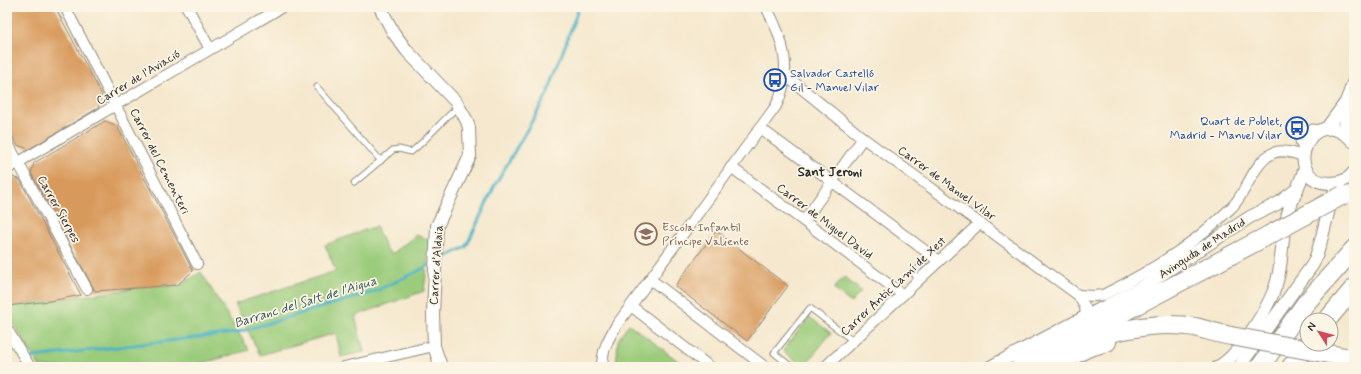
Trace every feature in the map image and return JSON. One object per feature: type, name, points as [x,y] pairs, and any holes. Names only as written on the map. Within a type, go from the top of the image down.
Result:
[{"type":"highway","points":[[1020,367],[1269,235],[1345,189]]},
{"type":"highway","points":[[1260,367],[1305,304],[1336,266],[1354,249]]},
{"type":"highway","points":[[1334,312],[1354,288]]},
{"type":"highway","points":[[1032,367],[1083,341],[1123,329],[1173,325],[1196,327],[1224,335],[1350,358]]},
{"type":"highway","points":[[1050,367],[1087,348],[1125,337],[1171,332],[1224,335]]},
{"type":"highway","points":[[1291,367],[1302,352]]},
{"type":"street","name":"Carrer del Cementeri","points":[[65,7],[117,105],[197,264]]},
{"type":"street","points":[[187,7],[210,49]]},
{"type":"street","name":"Carrer de l’Aviació","points":[[7,169],[282,7]]},
{"type":"street","name":"Carrer d’Aldaia","points":[[380,7],[393,32],[407,51],[459,106],[469,128],[470,156],[441,213],[437,226],[433,314],[434,346],[442,367]]},
{"type":"street","points":[[602,367],[602,357],[607,342],[650,279],[776,106],[783,92],[785,75],[782,48],[776,26],[766,7]]},
{"type":"street","name":"Carrer de Manuel Vilar","points":[[785,75],[863,138],[1078,295]]},
{"type":"street","points":[[1326,129],[1346,102],[1354,81]]},
{"type":"street","points":[[1345,134],[1346,102]]},
{"type":"street","points":[[760,128],[939,261]]},
{"type":"street","points":[[1218,367],[1236,350],[1256,323],[1273,293],[1278,278],[1286,219],[1305,168],[1303,156],[1310,138],[1316,132],[1326,129],[1336,129],[1345,134],[1354,142]]},
{"type":"street","points":[[804,221],[863,138]]},
{"type":"street","name":"Carrer Sierpes","points":[[7,142],[87,289]]},
{"type":"street","name":"Avinguda de Madrid","points":[[1078,295],[1103,295],[1162,262],[1190,242],[1234,205],[1261,163],[1274,153],[1286,151],[1303,156]]},
{"type":"street","name":"Carrer de Miguel David","points":[[731,167],[903,295]]},
{"type":"street","points":[[1305,168],[1318,180],[1345,189]]},
{"type":"street","points":[[1345,189],[1346,180],[1354,172]]},
{"type":"street","name":"Avinguda de Madrid","points":[[990,367],[1142,287],[1250,217],[1277,204],[1297,189]]},
{"type":"street","points":[[1239,367],[1270,322],[1302,282],[1320,248],[1333,196],[1345,189]]},
{"type":"street","name":"Carrer Antic Camí de Xest","points":[[825,367],[980,223]]},
{"type":"street","points":[[650,279],[765,367]]},
{"type":"street","points":[[1078,295],[1085,307],[1086,316]]},
{"type":"street","points":[[631,306],[710,367]]},
{"type":"street","points":[[7,329],[30,367]]},
{"type":"street","points":[[344,367],[434,346]]},
{"type":"lane","points":[[318,87],[381,161]]},
{"type":"lane","points":[[354,183],[393,150],[399,149],[411,152],[420,145],[440,122],[459,106]]},
{"type":"lane","points":[[919,280],[914,274],[930,254]]},
{"type":"lane","points":[[792,367],[774,353],[810,308],[853,341]]},
{"type":"green space","points":[[376,226],[386,249],[392,254],[416,235],[430,240],[424,291],[355,316],[364,352],[341,357],[336,333],[260,355],[235,304],[336,271],[325,245]]},
{"type":"green space","points":[[201,272],[249,350],[189,367],[40,367],[7,314],[7,307],[151,286],[178,286]]},
{"type":"green space","points":[[844,277],[861,291],[851,303],[834,289]]},
{"type":"green space","points":[[809,317],[831,333],[804,367],[783,351]]},
{"type":"green space","points":[[629,324],[686,367],[616,367],[618,340]]},
{"type":"building","points":[[7,7],[55,7],[102,95],[98,108],[29,149],[17,145],[7,126]]},
{"type":"building","points":[[105,121],[117,126],[193,271],[177,285],[95,291],[31,173],[34,163]]},
{"type":"building","points":[[8,175],[20,180],[81,295],[50,301],[7,306],[11,295],[7,293]]},
{"type":"building","points":[[716,231],[788,286],[747,341],[675,286]]},
{"type":"waterway","name":"Barranc del Salt de l'Aigua","points":[[438,261],[466,247],[494,187],[547,95],[579,7]]},
{"type":"waterway","name":"Barranc del Salt de l'Aigua","points":[[22,367],[33,357],[235,333],[374,292],[433,264]]},
{"type":"place","name":"Salvador Castelló Gil - Manuel Vilar","points":[[775,80]]},
{"type":"place","name":"Quart de Poblet, Madrid - Manuel Vilar","points":[[1297,128]]},
{"type":"place","name":"Escola Infantil Príncipe Valiente","points":[[646,234]]},
{"type":"district","name":"Sant Jeroni","points":[[830,171]]}]
